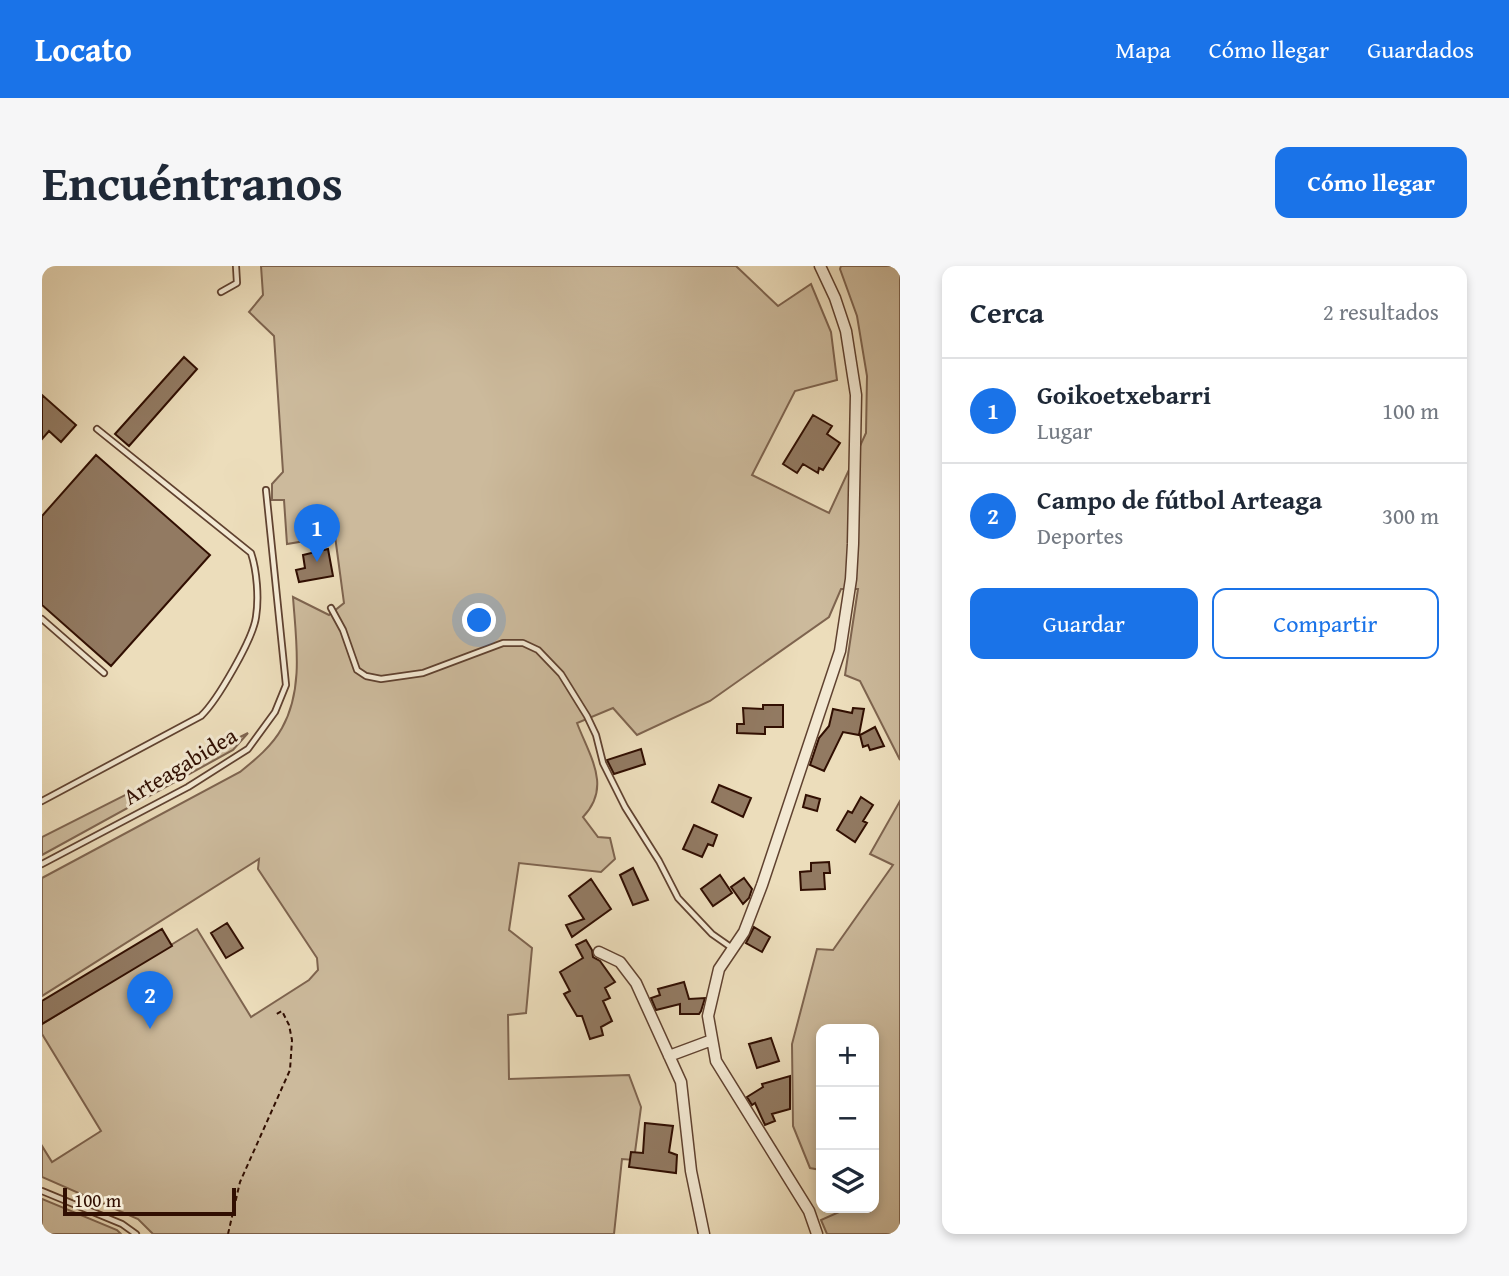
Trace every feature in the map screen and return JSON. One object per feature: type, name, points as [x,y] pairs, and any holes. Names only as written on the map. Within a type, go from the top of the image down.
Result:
[{"type":"street","points":[[817,1234],[809,1211],[716,1061],[708,1016],[719,969],[744,932],[762,885],[840,651],[851,579],[855,510],[856,395],[846,331],[820,266]]},
{"type":"street","points":[[599,951],[620,962],[636,983],[681,1082],[691,1171],[704,1234]]},
{"type":"street","points":[[669,1056],[712,1040]]},
{"type":"lane","points":[[221,292],[237,283],[236,266]]},
{"type":"lane","points":[[42,802],[201,716],[212,706],[253,630],[256,615],[251,552],[97,429]]},
{"type":"lane","name":"Arteagabidea","points":[[42,864],[188,787],[248,749],[275,712],[286,685],[266,490]]},
{"type":"lane","points":[[331,608],[343,630],[357,670],[366,676],[381,679],[424,673],[503,643],[523,643],[538,650],[561,674],[587,716],[596,735],[603,763],[614,785],[678,898],[712,934],[733,948]]},
{"type":"lane","points":[[42,619],[104,673]]},
{"type":"lane","points":[[42,1191],[122,1224],[136,1234]]},
{"type":"path","points":[[228,1234],[240,1182],[289,1070],[292,1040],[289,1025],[282,1010],[275,1015]]},
{"type":"shaded area","points":[[261,266],[736,266],[778,306],[811,284],[831,332],[837,380],[795,391],[752,475],[829,513],[866,433],[867,376],[857,316],[840,269],[841,266],[900,266],[900,760],[860,681],[845,675],[858,589],[841,589],[829,617],[710,701],[637,735],[613,708],[577,723],[596,771],[597,783],[592,806],[583,817],[598,837],[610,838],[615,859],[601,872],[519,863],[509,930],[532,948],[526,1013],[508,1015],[509,1079],[629,1075],[641,1107],[634,1160],[622,1159],[614,1234],[153,1234],[138,1219],[42,1177],[42,1146],[52,1162],[101,1131],[42,1034],[42,1024],[197,929],[251,1017],[309,980],[318,970],[317,958],[258,869],[259,859],[42,996],[42,878],[240,772],[258,757],[282,728],[293,697],[297,647],[293,597],[329,615],[344,603],[335,536],[287,544],[284,500],[272,500],[272,484],[283,472],[274,336],[249,312],[263,295]]},
{"type":"shaded area","points":[[248,733],[233,750],[42,855],[42,837]]},
{"type":"shaded area","points":[[900,801],[900,1234],[827,1234],[821,1220],[837,1213],[879,1213],[879,1024],[816,1024],[816,1169],[810,1168],[793,1126],[792,1044],[817,949],[833,950],[893,865],[870,854]]},
{"type":"shaded area","points":[[42,1199],[117,1230],[121,1234],[42,1234]]},
{"type":"building","points":[[184,357],[197,369],[129,446],[115,434]]},
{"type":"building","points":[[42,395],[76,425],[61,442],[49,431],[42,439]]},
{"type":"building","points":[[813,415],[832,426],[827,434],[840,443],[823,470],[819,468],[818,473],[803,464],[797,473],[783,464]]},
{"type":"building","points":[[96,455],[210,555],[111,666],[42,605],[42,516]]},
{"type":"building","points":[[328,549],[333,576],[299,582],[296,570],[305,568],[303,555]]},
{"type":"building","points":[[763,705],[783,705],[783,727],[765,727],[765,734],[737,733],[737,724],[744,724],[743,708],[763,709]]},
{"type":"building","points":[[853,708],[864,709],[859,735],[843,732],[824,771],[810,765],[819,738],[829,726],[833,709],[852,713]]},
{"type":"building","points":[[875,727],[884,746],[870,750],[868,745],[863,747],[860,735]]},
{"type":"building","points":[[641,749],[645,764],[614,774],[607,760]]},
{"type":"building","points":[[719,785],[751,798],[743,817],[712,802]]},
{"type":"building","points":[[806,795],[820,799],[817,811],[803,807]]},
{"type":"building","points":[[861,797],[873,805],[863,821],[867,823],[855,842],[837,830],[848,811],[852,813]]},
{"type":"building","points":[[694,825],[717,835],[713,846],[708,844],[702,857],[683,849]]},
{"type":"building","points":[[829,862],[830,873],[824,873],[825,889],[801,890],[800,872],[811,871],[811,863]]},
{"type":"building","points":[[633,868],[648,900],[633,905],[620,875]]},
{"type":"building","points":[[720,875],[732,893],[713,906],[701,889]]},
{"type":"building","points":[[744,878],[752,889],[743,904],[731,887]]},
{"type":"building","points":[[591,879],[611,909],[572,937],[566,925],[584,919],[569,896]]},
{"type":"building","points":[[227,923],[243,948],[226,958],[211,933]]},
{"type":"building","points":[[754,927],[770,937],[762,952],[746,943]]},
{"type":"building","points":[[162,929],[172,946],[42,1024],[42,1001]]},
{"type":"building","points":[[586,940],[593,957],[600,961],[615,982],[605,988],[610,998],[603,1001],[612,1021],[601,1027],[603,1035],[590,1039],[582,1016],[577,1016],[564,994],[570,991],[560,972],[583,958],[576,945]]},
{"type":"building","points":[[684,982],[689,999],[705,998],[699,1014],[680,1014],[680,1004],[656,1010],[651,998],[660,995],[658,989]]},
{"type":"building","points":[[771,1038],[779,1061],[757,1068],[749,1044]]},
{"type":"building","points":[[790,1076],[790,1109],[772,1114],[775,1121],[765,1125],[755,1103],[752,1105],[747,1097],[763,1087],[762,1084]]},
{"type":"building","points":[[645,1123],[673,1126],[669,1152],[677,1155],[676,1173],[629,1167],[631,1152],[643,1153]]},
{"type":"place","name":"Goikoetxebarri","points":[[317,562]]},
{"type":"place","name":"Campo de fútbol Arteaga","points":[[150,1029]]}]
